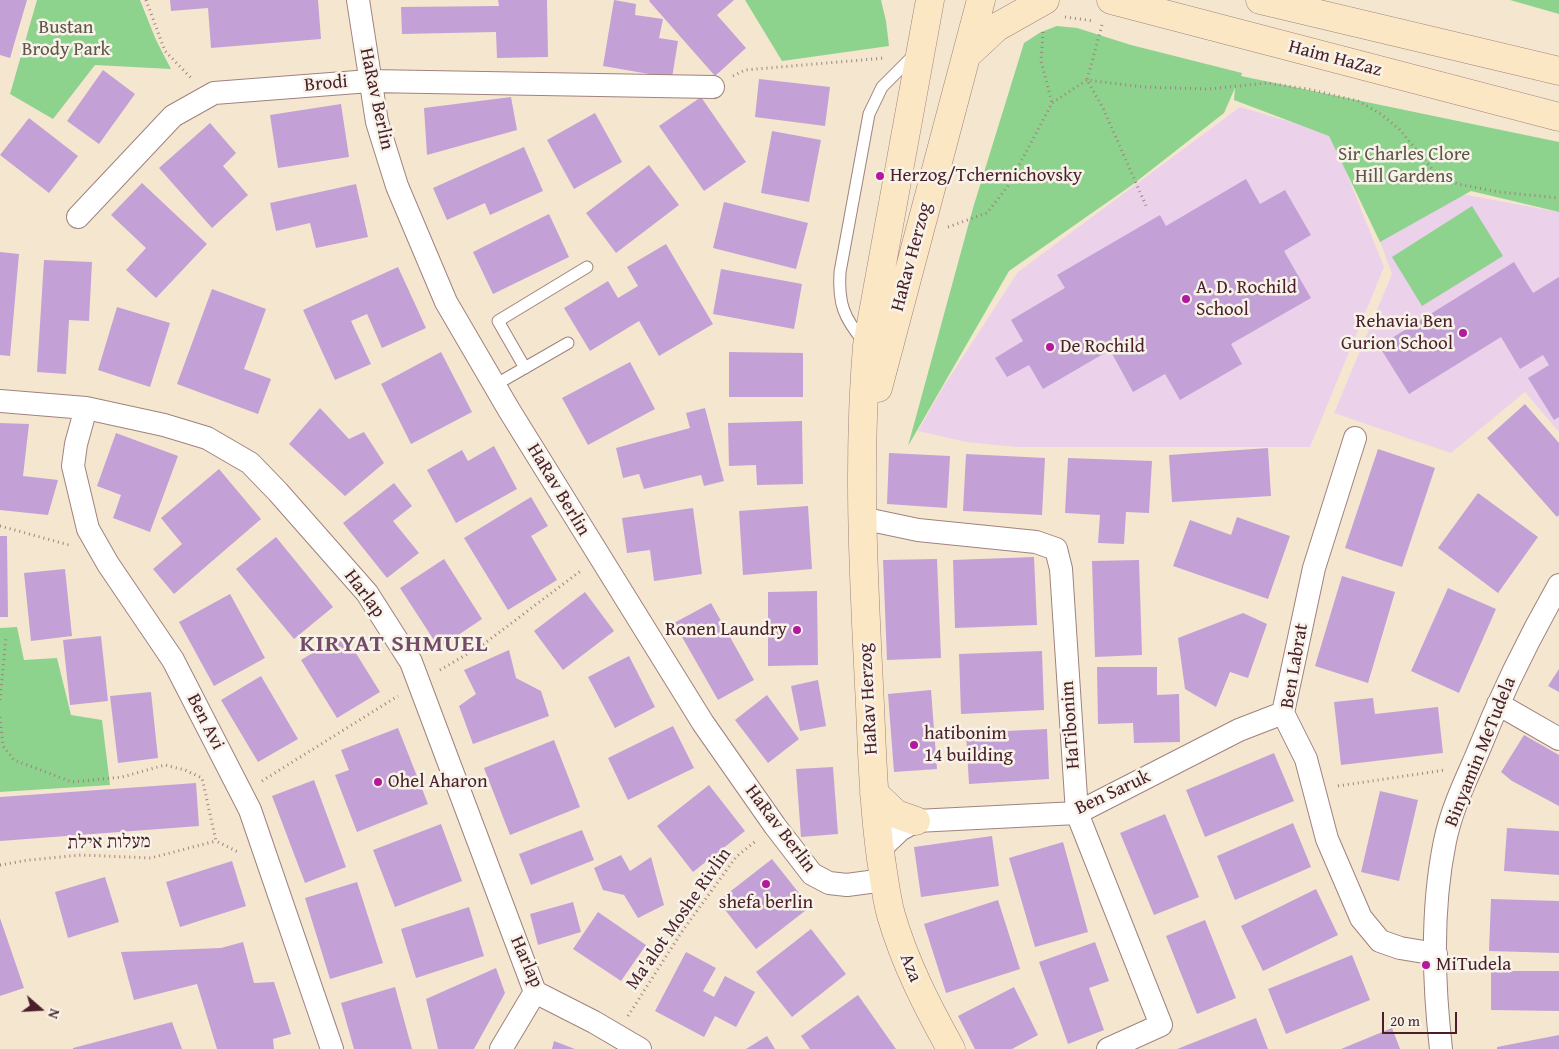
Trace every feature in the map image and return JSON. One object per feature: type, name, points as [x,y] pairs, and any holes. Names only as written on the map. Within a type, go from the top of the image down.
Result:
[{"type":"street","name":"HaRav Berlin","points":[[358,0],[377,122],[397,186],[421,248],[446,302],[495,385],[599,558],[703,723],[775,826],[812,874],[829,883],[847,885],[884,880]]},
{"type":"street","name":"HaRav Herzog","points":[[861,518],[871,422],[882,370],[981,0]]},
{"type":"street","name":"Haim HaZaz","points":[[1260,0],[1559,71]]},
{"type":"street","points":[[967,55],[997,26],[1017,14],[1051,10]]},
{"type":"street","name":"Haim HaZaz","points":[[1106,14],[1559,117]]},
{"type":"street","name":"HaRav Herzog","points":[[884,880],[874,793],[861,518],[864,386],[867,346],[923,19]]},
{"type":"street","name":"Brodi","points":[[78,217],[173,116],[214,93],[370,80],[713,87]]},
{"type":"street","name":"Harlap","points":[[0,400],[86,408],[164,426],[207,438],[250,462],[367,593],[411,662],[535,992],[594,1022],[640,1049]]},
{"type":"street","name":"Ben Avi","points":[[86,408],[76,444],[73,466],[88,529],[173,660],[250,810],[332,1049]]},
{"type":"street","name":"Ben Labrat","points":[[1355,438],[1314,568],[1283,713],[1306,759],[1327,838],[1361,918],[1380,941],[1400,948],[1436,954]]},
{"type":"street","name":"HaTibonim","points":[[861,518],[918,530],[1036,542],[1056,549],[1061,569],[1077,813],[1161,1025],[1108,1049]]},
{"type":"street","name":"Binyamin MeTudela","points":[[1441,1049],[1435,986],[1435,916],[1445,841],[1454,807],[1498,704],[1528,639],[1559,585]]},
{"type":"street","points":[[1498,704],[1559,739]]},
{"type":"street","name":"Ben Saruk","points":[[916,821],[1077,813],[1239,730],[1283,713]]},
{"type":"street","points":[[874,793],[896,814],[916,821]]},
{"type":"street","points":[[880,849],[900,830],[916,821]]},
{"type":"street","name":"Aza","points":[[884,880],[890,914],[903,949],[921,994],[951,1049]]},
{"type":"street","points":[[500,1049],[535,992]]},
{"type":"lane","points":[[867,346],[850,326],[843,312],[839,290],[840,272],[869,114],[882,87],[898,70],[923,19]]},
{"type":"lane","points":[[525,368],[498,321],[587,267]]},
{"type":"lane","points":[[495,385],[568,343]]},
{"type":"path","points":[[146,0],[165,51],[190,78],[214,93]]},
{"type":"path","points":[[1051,10],[1065,17],[1106,14],[1087,80],[1103,108],[1147,208]]},
{"type":"path","points":[[1017,14],[1043,24],[1042,61],[1052,103]]},
{"type":"path","points":[[713,87],[745,70],[891,58],[898,70]]},
{"type":"path","points":[[918,233],[961,224],[987,213],[1008,186],[1052,103],[1087,80],[1143,87],[1199,88],[1267,83],[1308,89],[1358,101],[1381,114],[1399,130],[1438,176],[1458,184],[1559,198]]},
{"type":"path","points":[[0,526],[64,545],[99,548]]},
{"type":"path","points":[[0,700],[6,636]]},
{"type":"path","points":[[0,717],[3,746],[14,760],[72,782],[122,776],[164,765],[185,770],[202,778],[216,840],[239,853],[265,852]]},
{"type":"path","points":[[1315,791],[1472,766]]},
{"type":"path","name":"Ma'alot Moshe Rivlin","points":[[616,1036],[681,933],[736,857],[775,826]]},
{"type":"path","name":"מעלות אילת","points":[[0,865],[81,855],[151,858],[216,840]]},
{"type":"shaded area","name":"A. D. Rochild School","points":[[1240,107],[1331,134],[1384,267],[1310,447],[1016,447],[966,442],[918,431],[942,389],[1018,272]]},
{"type":"shaded area","name":"Rehavia Ben Gurion School","points":[[1461,194],[1559,212],[1559,432],[1525,392],[1451,453],[1334,413],[1392,274],[1380,241]]},
{"type":"green space","name":"Bustan Brody Park","points":[[37,0],[140,0],[156,40],[171,69],[95,65],[53,119],[10,94]]},
{"type":"green space","points":[[745,0],[881,0],[889,46],[782,61]]},
{"type":"green space","points":[[1510,0],[1559,0],[1559,14]]},
{"type":"green space","name":"Sir Charles Clore Hill Gardens","points":[[1057,26],[1077,28],[1131,45],[1242,73],[1241,76],[1559,142],[1559,212],[1471,191],[1380,242],[1329,136],[1234,100],[1235,88],[1224,113],[1132,185],[1009,271],[908,446],[973,208],[1024,43],[1041,32]]},
{"type":"green space","points":[[1472,206],[1503,256],[1422,306],[1392,257]]},
{"type":"green space","points":[[17,627],[24,660],[57,658],[71,715],[102,720],[110,785],[0,792],[0,628]]},
{"type":"building","points":[[0,0],[27,0],[10,58],[0,55]]},
{"type":"building","points":[[170,0],[318,0],[321,39],[211,48],[208,8],[171,11]]},
{"type":"building","points":[[498,0],[547,0],[548,57],[497,58],[496,32],[402,34],[401,7],[499,6]]},
{"type":"building","points":[[614,0],[636,4],[635,15],[663,19],[659,38],[678,41],[672,78],[603,66]]},
{"type":"building","points":[[650,0],[734,0],[717,15],[746,48],[715,76]]},
{"type":"building","points":[[103,70],[135,94],[99,144],[67,121]]},
{"type":"building","points":[[759,79],[830,87],[825,126],[755,117]]},
{"type":"building","points":[[511,97],[517,130],[427,155],[424,108]]},
{"type":"building","points":[[701,97],[746,162],[704,191],[659,126]]},
{"type":"building","points":[[341,104],[349,157],[278,168],[270,115]]},
{"type":"building","points":[[595,113],[622,162],[574,189],[547,140]]},
{"type":"building","points":[[29,118],[78,156],[49,193],[0,155]]},
{"type":"building","points":[[210,123],[236,153],[223,166],[248,195],[212,228],[159,168]]},
{"type":"building","points":[[772,131],[821,140],[809,202],[761,193]]},
{"type":"building","points":[[524,147],[543,191],[490,215],[485,203],[447,220],[433,188]]},
{"type":"building","points":[[649,165],[679,205],[616,253],[586,213]]},
{"type":"building","points":[[1246,179],[1260,204],[1285,190],[1311,235],[1284,251],[1311,298],[1231,344],[1242,364],[1180,400],[1165,374],[1133,392],[1110,350],[1043,389],[1029,365],[1007,377],[995,358],[1023,341],[1011,320],[1065,288],[1057,275],[1160,215],[1166,226]]},
{"type":"building","points":[[142,183],[207,244],[156,298],[126,270],[146,248],[111,215]]},
{"type":"building","points":[[356,184],[368,237],[316,248],[310,223],[276,231],[270,203]]},
{"type":"building","points":[[724,202],[808,223],[796,269],[713,248]]},
{"type":"building","points":[[549,214],[569,257],[493,294],[473,252]]},
{"type":"building","points":[[666,244],[713,324],[659,356],[639,321],[590,351],[564,308],[608,281],[618,298],[638,286],[627,267]]},
{"type":"building","points":[[0,252],[19,254],[10,356],[0,355]]},
{"type":"building","points":[[44,260],[92,262],[89,321],[69,320],[66,374],[37,372]]},
{"type":"building","points":[[1514,262],[1533,293],[1559,277],[1559,417],[1554,420],[1528,378],[1549,365],[1543,355],[1520,369],[1501,337],[1409,394],[1379,346]]},
{"type":"building","points":[[398,267],[426,328],[382,348],[367,314],[351,321],[371,364],[335,380],[303,310]]},
{"type":"building","points":[[721,269],[802,284],[794,329],[713,314]]},
{"type":"building","points":[[212,289],[266,309],[244,369],[271,379],[258,414],[177,384]]},
{"type":"building","points":[[117,307],[170,323],[150,387],[98,370]]},
{"type":"building","points":[[441,352],[472,412],[411,444],[381,384]]},
{"type":"building","points":[[729,352],[803,353],[803,397],[729,397]]},
{"type":"building","points":[[630,362],[655,409],[588,445],[562,398]]},
{"type":"building","points":[[1525,404],[1559,443],[1559,515],[1557,517],[1487,438]]},
{"type":"building","points":[[320,408],[349,439],[364,432],[384,463],[345,496],[289,444]]},
{"type":"building","points":[[705,408],[724,481],[704,486],[701,475],[644,489],[639,474],[623,478],[616,448],[690,428],[686,413]]},
{"type":"building","points":[[802,421],[803,484],[757,485],[756,465],[729,466],[728,423]]},
{"type":"building","points":[[0,423],[29,424],[23,476],[58,480],[48,515],[0,510]]},
{"type":"building","points":[[116,433],[178,456],[150,532],[113,518],[121,495],[97,486]]},
{"type":"building","points":[[494,446],[517,489],[456,523],[427,470],[462,450],[468,461]]},
{"type":"building","points":[[1268,448],[1271,496],[1172,502],[1169,455]]},
{"type":"building","points":[[1378,449],[1435,468],[1402,567],[1345,548]]},
{"type":"building","points":[[889,453],[950,456],[947,508],[887,504]]},
{"type":"building","points":[[966,454],[1045,458],[1042,515],[963,511]]},
{"type":"building","points":[[1068,458],[1152,461],[1149,513],[1126,512],[1124,544],[1098,543],[1100,515],[1065,513]]},
{"type":"building","points":[[219,469],[261,519],[174,594],[153,569],[182,544],[161,518]]},
{"type":"building","points":[[394,483],[412,506],[393,521],[419,553],[387,578],[343,523]]},
{"type":"building","points":[[1478,493],[1538,537],[1498,593],[1438,548]]},
{"type":"building","points":[[531,497],[548,526],[531,536],[557,580],[508,610],[464,538]]},
{"type":"building","points":[[808,506],[812,569],[743,575],[739,511]]},
{"type":"building","points":[[693,508],[702,574],[654,581],[650,550],[627,553],[622,518]]},
{"type":"building","points":[[1237,517],[1290,536],[1268,599],[1173,566],[1190,520],[1231,535]]},
{"type":"building","points":[[0,536],[7,536],[8,617],[0,617]]},
{"type":"building","points":[[276,537],[333,607],[294,639],[236,569]]},
{"type":"building","points":[[1034,557],[1037,625],[955,628],[953,560]]},
{"type":"building","points":[[444,559],[482,619],[439,648],[400,588]]},
{"type":"building","points":[[937,559],[941,658],[887,660],[883,560]]},
{"type":"building","points":[[1139,560],[1142,655],[1095,657],[1092,561]]},
{"type":"building","points":[[65,569],[72,636],[31,641],[24,573]]},
{"type":"building","points":[[1342,576],[1395,592],[1368,683],[1315,666]]},
{"type":"building","points":[[1448,588],[1496,609],[1459,693],[1411,671]]},
{"type":"building","points":[[817,591],[818,665],[768,666],[768,592]]},
{"type":"building","points":[[585,592],[614,631],[563,670],[534,631]]},
{"type":"building","points":[[230,594],[265,658],[214,686],[179,622]]},
{"type":"building","points":[[711,603],[754,680],[718,700],[674,623]]},
{"type":"building","points":[[1243,613],[1267,624],[1248,678],[1230,672],[1216,707],[1185,689],[1178,638]]},
{"type":"building","points":[[344,634],[380,692],[337,718],[301,660]]},
{"type":"building","points":[[101,636],[108,701],[70,705],[63,640]]},
{"type":"building","points":[[509,650],[516,678],[541,691],[549,716],[473,744],[459,706],[476,694],[464,670]]},
{"type":"building","points":[[1042,651],[1044,710],[961,714],[959,654]]},
{"type":"building","points":[[629,656],[655,707],[615,728],[588,677]]},
{"type":"building","points":[[1097,667],[1157,667],[1157,695],[1179,694],[1180,742],[1134,743],[1133,723],[1098,724]]},
{"type":"building","points":[[1559,669],[1559,692],[1548,686]]},
{"type":"building","points":[[261,676],[298,739],[258,762],[221,700]]},
{"type":"building","points":[[818,680],[826,726],[800,731],[791,686]]},
{"type":"building","name":"hatibonim 14 building","points":[[931,690],[937,769],[894,772],[888,694]]},
{"type":"building","points":[[151,692],[158,758],[118,763],[110,696]]},
{"type":"building","points":[[767,695],[799,739],[768,763],[735,720]]},
{"type":"building","points":[[1373,698],[1375,714],[1438,707],[1443,753],[1341,765],[1334,702]]},
{"type":"building","points":[[673,726],[694,768],[628,800],[608,758]]},
{"type":"building","name":"Ohel Aharon","points":[[398,728],[428,804],[357,832],[335,775],[349,770],[341,750]]},
{"type":"building","points":[[1047,729],[1049,779],[969,784],[966,733]]},
{"type":"building","points":[[1524,735],[1559,755],[1559,806],[1512,781],[1501,772]]},
{"type":"building","points":[[554,740],[580,807],[510,835],[484,768]]},
{"type":"building","points":[[1274,753],[1294,801],[1205,837],[1186,790]]},
{"type":"building","points":[[833,767],[838,834],[801,837],[796,769]]},
{"type":"building","points":[[314,780],[346,867],[305,883],[272,796]]},
{"type":"building","points":[[196,783],[199,826],[0,841],[0,797]]},
{"type":"building","points":[[709,785],[745,831],[693,872],[657,826]]},
{"type":"building","points":[[1380,791],[1418,800],[1399,881],[1361,872]]},
{"type":"building","points":[[1165,814],[1199,897],[1154,915],[1120,833]]},
{"type":"building","points":[[1293,823],[1311,867],[1235,900],[1217,856]]},
{"type":"building","points":[[441,824],[462,881],[395,907],[373,850]]},
{"type":"building","points":[[1507,828],[1559,831],[1559,875],[1504,871]]},
{"type":"building","points":[[582,830],[594,860],[531,885],[519,854]]},
{"type":"building","points":[[992,836],[999,886],[921,897],[914,847]]},
{"type":"building","points":[[1063,842],[1088,932],[1035,947],[1009,858]]},
{"type":"building","points":[[621,855],[630,871],[651,857],[664,905],[638,918],[624,895],[603,890],[594,868]]},
{"type":"building","points":[[772,859],[810,907],[756,949],[718,901]]},
{"type":"building","points":[[232,861],[246,906],[180,927],[166,882]]},
{"type":"building","points":[[105,877],[119,922],[68,938],[55,892]]},
{"type":"building","points":[[357,882],[383,963],[330,979],[305,898]]},
{"type":"building","points":[[1316,889],[1338,935],[1263,971],[1241,926]]},
{"type":"building","points":[[1491,899],[1559,901],[1559,953],[1489,951]]},
{"type":"building","points":[[998,900],[1020,969],[946,993],[924,924]]},
{"type":"building","points":[[573,902],[581,932],[538,945],[530,914]]},
{"type":"building","points":[[469,907],[484,956],[416,978],[401,929]]},
{"type":"building","points":[[598,912],[646,945],[621,981],[573,949]]},
{"type":"building","points":[[0,918],[24,988],[0,996]]},
{"type":"building","points":[[1205,920],[1236,998],[1197,1014],[1166,936]]},
{"type":"building","points":[[811,929],[846,974],[792,1017],[756,972]]},
{"type":"building","points":[[243,942],[254,983],[274,982],[291,1034],[273,1039],[274,1049],[217,1049],[197,984],[134,1000],[121,952],[221,948]]},
{"type":"building","points":[[1095,942],[1109,981],[1089,988],[1104,1030],[1068,1044],[1039,962]]},
{"type":"building","points":[[686,952],[716,968],[703,991],[714,997],[725,976],[755,992],[736,1027],[715,1016],[704,1037],[655,1011]]},
{"type":"building","points":[[1352,955],[1370,1000],[1286,1034],[1268,989]]},
{"type":"building","points":[[496,968],[505,993],[474,1049],[438,1049],[426,999]]},
{"type":"building","points":[[1491,971],[1559,971],[1559,1011],[1491,1010]]},
{"type":"building","points":[[395,987],[412,1049],[354,1049],[341,1003]]},
{"type":"building","points":[[1014,987],[1038,1035],[1012,1049],[975,1049],[958,1016]]},
{"type":"building","points":[[858,995],[896,1049],[810,1049],[801,1036]]},
{"type":"building","points":[[1256,1018],[1268,1049],[1177,1049]]},
{"type":"building","points":[[172,1022],[182,1049],[73,1049],[73,1048]]},
{"type":"building","points":[[1392,1028],[1400,1049],[1341,1049]]},
{"type":"building","points":[[1559,1035],[1559,1049],[1497,1049],[1497,1047]]},
{"type":"building","points":[[767,1036],[775,1049],[746,1049]]},
{"type":"building","points":[[554,1041],[575,1049],[552,1049]]},
{"type":"place","name":"Herzog/Tchernichovsky","points":[[880,176]]},
{"type":"place","name":"A. D. Rochild School","points":[[1186,299]]},
{"type":"place","name":"Rehavia Ben Gurion School","points":[[1463,333]]},
{"type":"place","name":"De Rochild","points":[[1050,347]]},
{"type":"place","name":"Ronen Laundry","points":[[797,630]]},
{"type":"place","name":"hatibonim 14 building","points":[[914,745]]},
{"type":"place","name":"Ohel Aharon","points":[[378,782]]},
{"type":"place","name":"shefa berlin","points":[[766,884]]},
{"type":"place","name":"MiTudela","points":[[1426,965]]},
{"type":"district","name":"KIRYAT SHMUEL","points":[[394,645]]}]
